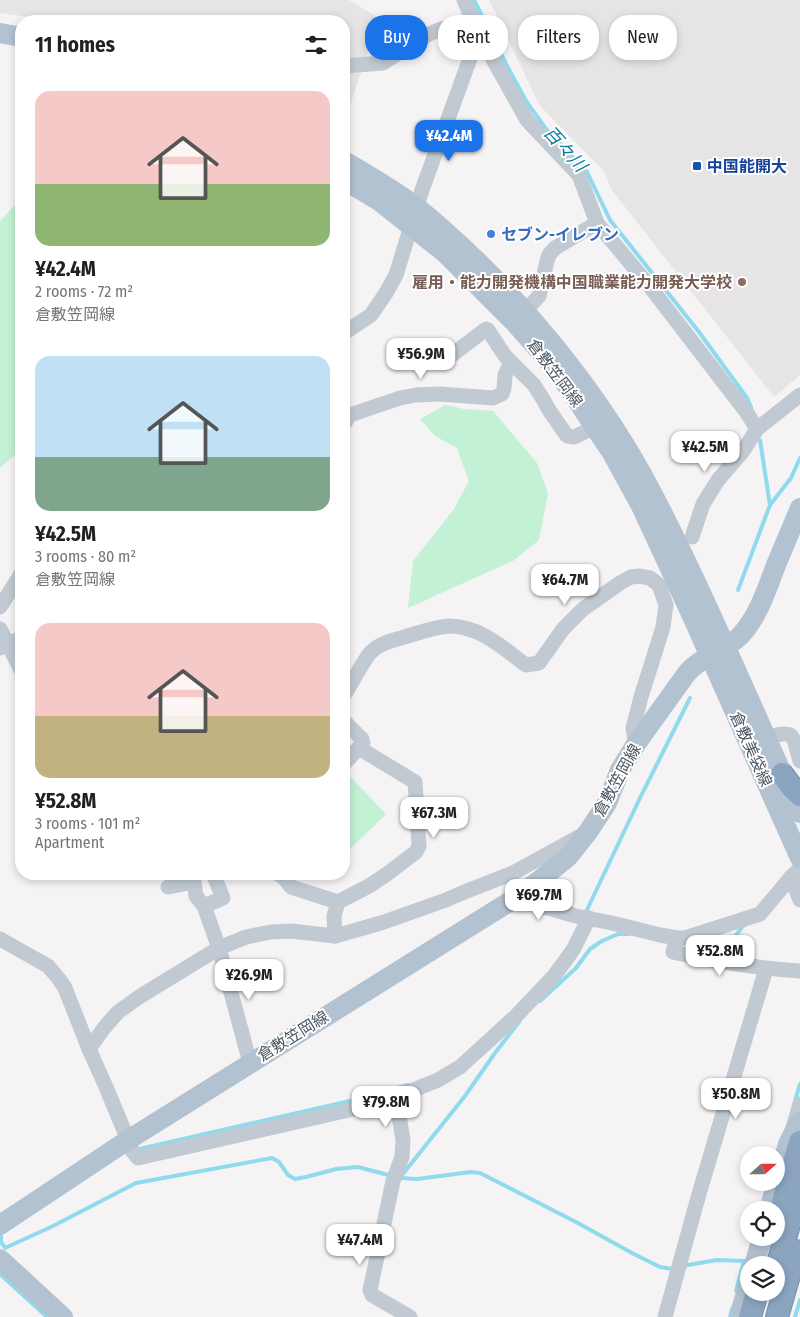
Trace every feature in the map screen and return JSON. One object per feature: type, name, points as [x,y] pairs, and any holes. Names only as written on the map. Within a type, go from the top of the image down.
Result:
[{"type":"highway","points":[[782,774],[800,795]]},
{"type":"highway","points":[[781,1201],[794,1143]]},
{"type":"highway","points":[[778,1317],[777,1255],[800,1186]]},
{"type":"highway","points":[[750,1317],[754,1301]]},
{"type":"highway","points":[[763,1317],[767,1301]]},
{"type":"main road","points":[[0,33],[15,36]]},
{"type":"main road","points":[[0,47],[15,50]]},
{"type":"main road","name":"倉敷笠岡線","points":[[350,164],[389,187],[445,253],[514,322],[552,365],[616,460],[718,651]]},
{"type":"main road","name":"倉敷笠岡線","points":[[350,184],[379,201],[414,216],[457,242],[526,310],[583,382],[625,446],[670,528],[718,651]]},
{"type":"main road","points":[[718,651],[744,631],[758,608],[800,508]]},
{"type":"main road","name":"倉敷笠岡線","points":[[0,1225],[131,1147],[250,1063],[517,897],[541,879],[568,856],[588,832],[607,803],[620,770],[636,744],[687,673],[693,666],[718,651]]},
{"type":"main road","name":"倉敷美袋線","points":[[718,651],[766,738],[800,813]]},
{"type":"main road","name":"倉敷美袋線","points":[[718,651],[800,858]]},
{"type":"main road","points":[[772,1201],[794,1143],[800,1121]]},
{"type":"main road","points":[[777,1255],[787,1317]]},
{"type":"main road","points":[[0,1259],[62,1317]]},
{"type":"main road","points":[[739,1317],[744,1301]]},
{"type":"street","points":[[464,0],[469,15]]},
{"type":"street","points":[[350,66],[383,63],[438,30]]},
{"type":"street","points":[[350,329],[370,315],[386,293],[396,274],[414,216],[471,60]]},
{"type":"street","points":[[489,60],[526,120],[579,176],[597,223],[651,288],[757,428]]},
{"type":"street","points":[[526,310],[539,296],[549,254],[555,248],[597,223]]},
{"type":"street","points":[[452,355],[486,329],[488,330],[505,356],[534,385],[567,436],[574,437],[595,427]]},
{"type":"street","points":[[350,416],[400,398],[416,395],[440,394],[493,398],[502,394],[505,374],[511,362]]},
{"type":"street","points":[[692,537],[703,504],[718,480],[743,451],[757,428],[800,395]]},
{"type":"street","points":[[350,685],[371,652],[382,644],[430,629],[449,626],[471,630],[489,638],[526,665],[539,663],[563,629],[584,609],[631,577],[650,578],[659,585],[666,605],[663,627],[633,728],[636,744]]},
{"type":"street","points":[[0,607],[15,583]]},
{"type":"street","points":[[0,629],[10,643],[15,655]]},
{"type":"street","points":[[350,728],[362,739],[363,743],[350,758]]},
{"type":"street","points":[[766,738],[788,733],[792,736],[800,761]]},
{"type":"street","points":[[286,880],[291,887],[338,902],[369,886],[416,852],[419,846],[415,782],[359,748]]},
{"type":"street","points":[[89,1049],[118,1012],[219,948],[246,937],[270,932],[291,931],[335,936],[381,923],[446,900],[513,873],[588,832]]},
{"type":"street","points":[[517,897],[520,900],[675,943],[685,938],[760,914],[796,873]]},
{"type":"street","points":[[796,873],[800,900]]},
{"type":"street","points":[[204,906],[223,898],[216,880]]},
{"type":"street","points":[[168,887],[194,882],[196,896],[204,906],[219,948],[250,1063]]},
{"type":"street","points":[[335,936],[334,916],[338,902]]},
{"type":"street","points":[[0,939],[48,966],[65,988],[131,1147],[138,1158],[349,1110],[392,1093],[438,1080],[460,1067],[485,1036],[516,1016],[554,976],[573,950],[583,917]]},
{"type":"street","points":[[675,943],[673,952],[766,969],[800,971]]},
{"type":"street","points":[[665,1317],[699,1194],[766,969]]},
{"type":"street","points":[[392,1093],[403,1140],[402,1157],[394,1177],[370,1290],[372,1295],[410,1317]]},
{"type":"street","points":[[794,1143],[800,1104]]},
{"type":"shaded area","points":[[0,0],[349,0],[374,15],[365,15],[365,60],[350,106],[350,15],[15,15],[0,13]]},
{"type":"shaded area","name":"雇用・能力開発機構中国職業能力開発大学校","points":[[489,0],[800,0],[800,375],[774,397],[611,189],[604,171],[540,106],[508,39],[508,15],[496,15]]},
{"type":"green space","points":[[15,205],[15,454],[0,468],[0,221]]},
{"type":"green space","points":[[445,405],[464,409],[493,411],[537,463],[548,493],[539,540],[513,561],[408,608],[413,561],[454,509],[469,481],[457,448],[435,436],[420,419]]},
{"type":"green space","points":[[350,776],[386,814],[350,849]]},
{"type":"waterway","name":"百々川","points":[[474,0],[526,101],[546,129],[587,172],[610,220],[699,332],[747,398],[751,407]]},
{"type":"waterway","name":"百々川","points":[[760,440],[770,505]]},
{"type":"waterway","points":[[738,590],[770,505],[791,478],[800,458]]},
{"type":"waterway","points":[[585,914],[690,698]]},
{"type":"waterway","points":[[720,956],[745,925]]},
{"type":"waterway","points":[[540,1001],[576,968],[590,949],[618,934],[629,934]]},
{"type":"waterway","points":[[402,1175],[465,1096],[519,1022]]},
{"type":"waterway","points":[[795,1101],[800,1084]]},
{"type":"waterway","points":[[135,1150],[363,1098],[408,1085]]},
{"type":"waterway","points":[[1,1233],[1,1242],[5,1248],[53,1226],[136,1183],[272,1158],[279,1162],[288,1175],[295,1179],[336,1169],[358,1167],[392,1176]]},
{"type":"waterway","points":[[400,1178],[417,1179],[471,1172],[480,1173],[660,1267],[675,1268]]},
{"type":"waterway","points":[[682,1266],[717,1260],[740,1261]]},
{"type":"waterway","points":[[0,1274],[47,1317]]},
{"type":"waterway","points":[[736,1291],[740,1276]]},
{"type":"waterway","points":[[795,1317],[800,1300]]},
{"type":"waterway","points":[[730,1317],[732,1309]]},
{"type":"place","name":"中国能開大","points":[[697,166]]},
{"type":"place","name":"セブン-イレブン","points":[[491,234]]},
{"type":"place","name":"雇用・能力開発機構中国職業能力開発大学校","points":[[742,282]]}]
